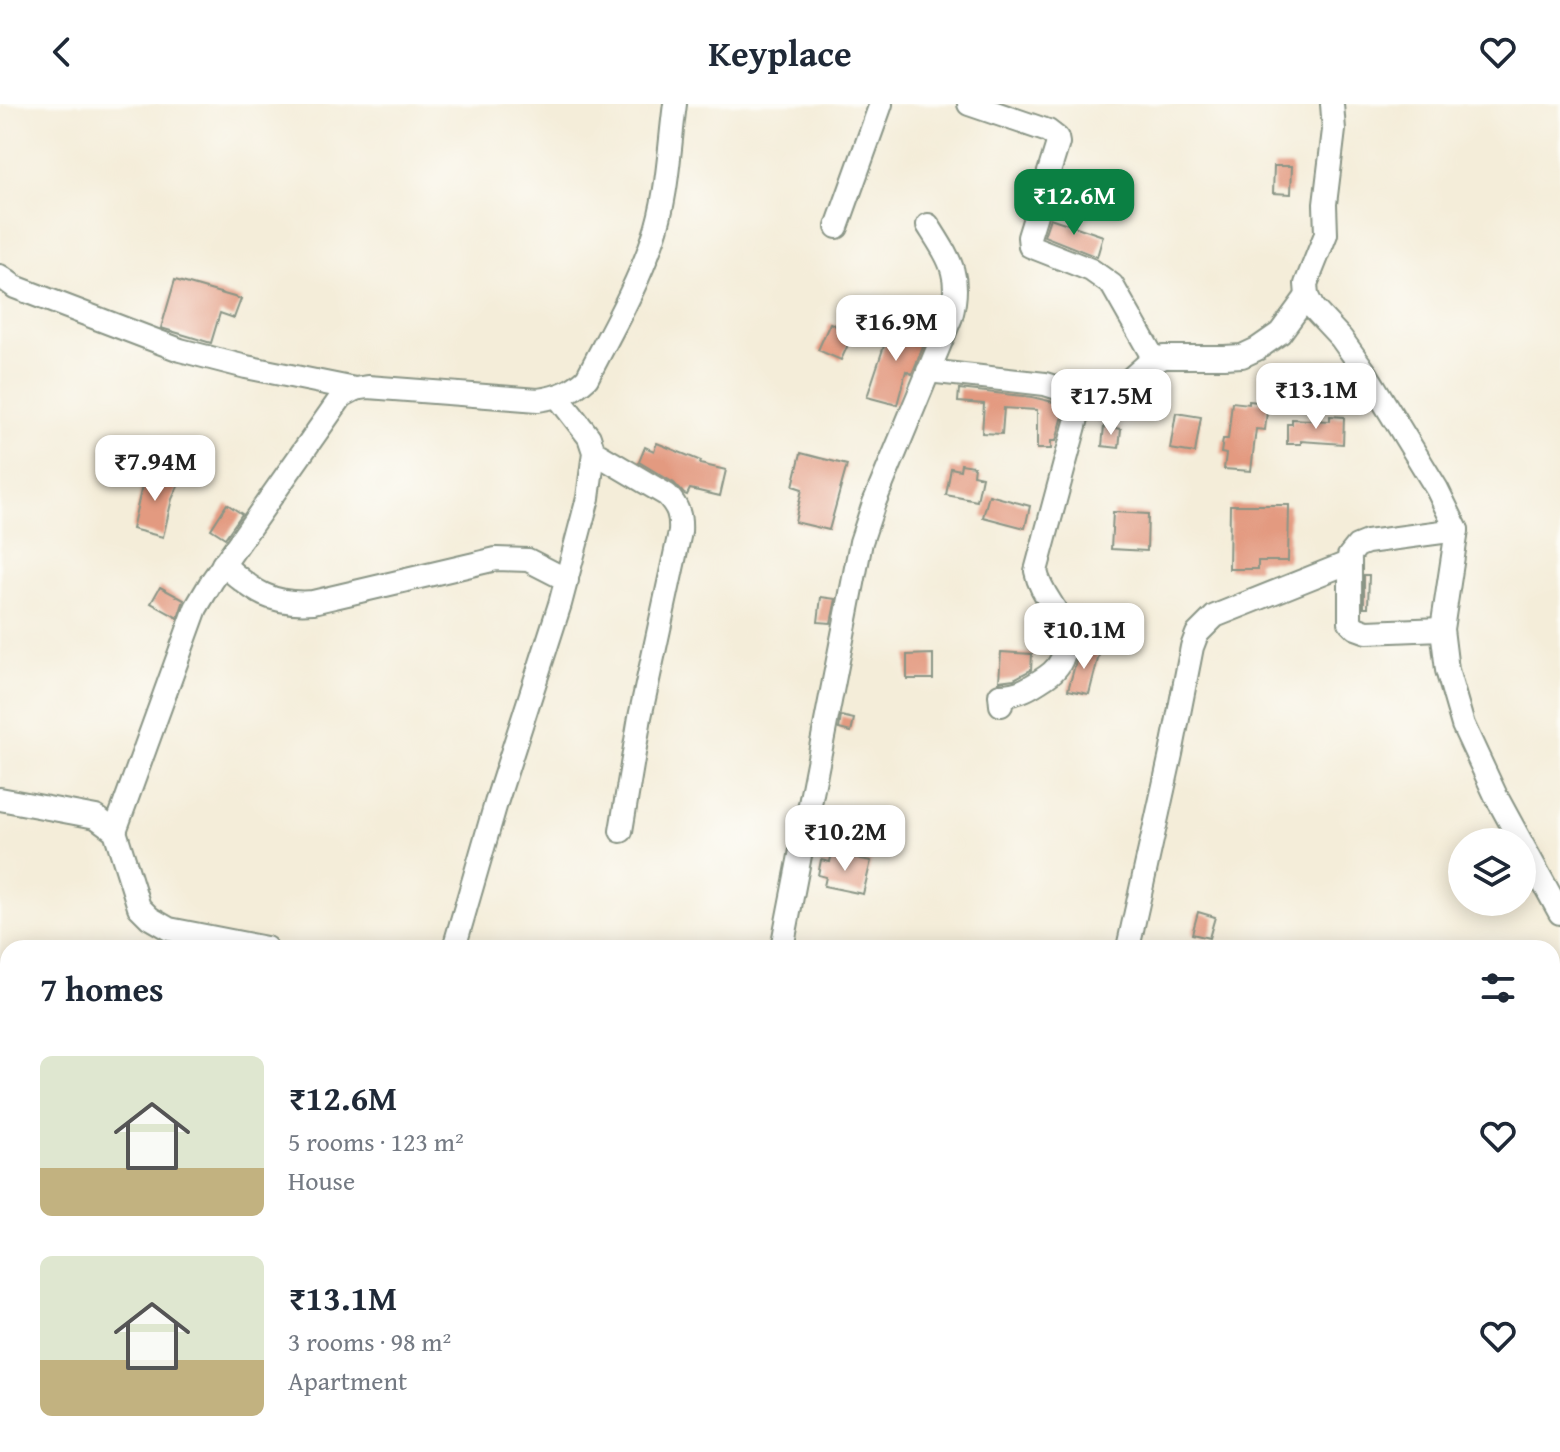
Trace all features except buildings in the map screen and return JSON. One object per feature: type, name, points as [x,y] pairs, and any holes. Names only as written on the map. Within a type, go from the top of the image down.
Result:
[{"type":"street","points":[[115,831],[196,608],[223,564],[342,396],[368,387],[538,400],[558,397],[576,389],[587,378],[641,272],[654,237],[662,204],[675,104]]},
{"type":"street","points":[[837,227],[881,104]]},
{"type":"street","points":[[969,104],[1048,131],[1057,138],[1029,237],[1030,246],[1102,276],[1124,302],[1154,359]]},
{"type":"street","points":[[1332,104],[1334,130],[1325,204],[1326,234],[1306,284],[1307,296],[1313,308],[1341,338],[1366,373],[1437,489],[1457,530],[1442,629],[1447,670],[1463,725],[1514,828]]},
{"type":"street","points":[[784,940],[861,542],[874,503],[951,317],[957,283],[942,247],[928,225]]},
{"type":"street","points":[[0,276],[15,287],[180,350],[355,389]]},
{"type":"street","points":[[928,371],[1045,384],[1083,396],[1121,387],[1154,359],[1242,356],[1280,333],[1307,296]]},
{"type":"street","points":[[1001,705],[1000,695],[1023,691],[1051,674],[1063,660],[1065,629],[1037,581],[1036,571],[1083,396]]},
{"type":"street","points":[[456,940],[567,580],[588,498],[594,452],[589,437],[558,397]]},
{"type":"street","points":[[594,452],[667,495],[681,516],[640,717],[621,831]]},
{"type":"street","points":[[1442,629],[1367,632],[1356,628],[1350,622],[1349,556],[1357,546],[1367,542],[1457,530]]},
{"type":"street","points":[[223,564],[256,592],[293,604],[496,559],[528,560],[567,580]]},
{"type":"street","points":[[1130,940],[1197,634],[1215,616],[1350,562]]},
{"type":"street","points":[[0,799],[96,817],[115,831],[139,907],[150,918],[169,929],[225,940]]},
{"type":"street","points":[[1536,869],[1560,913]]}]
